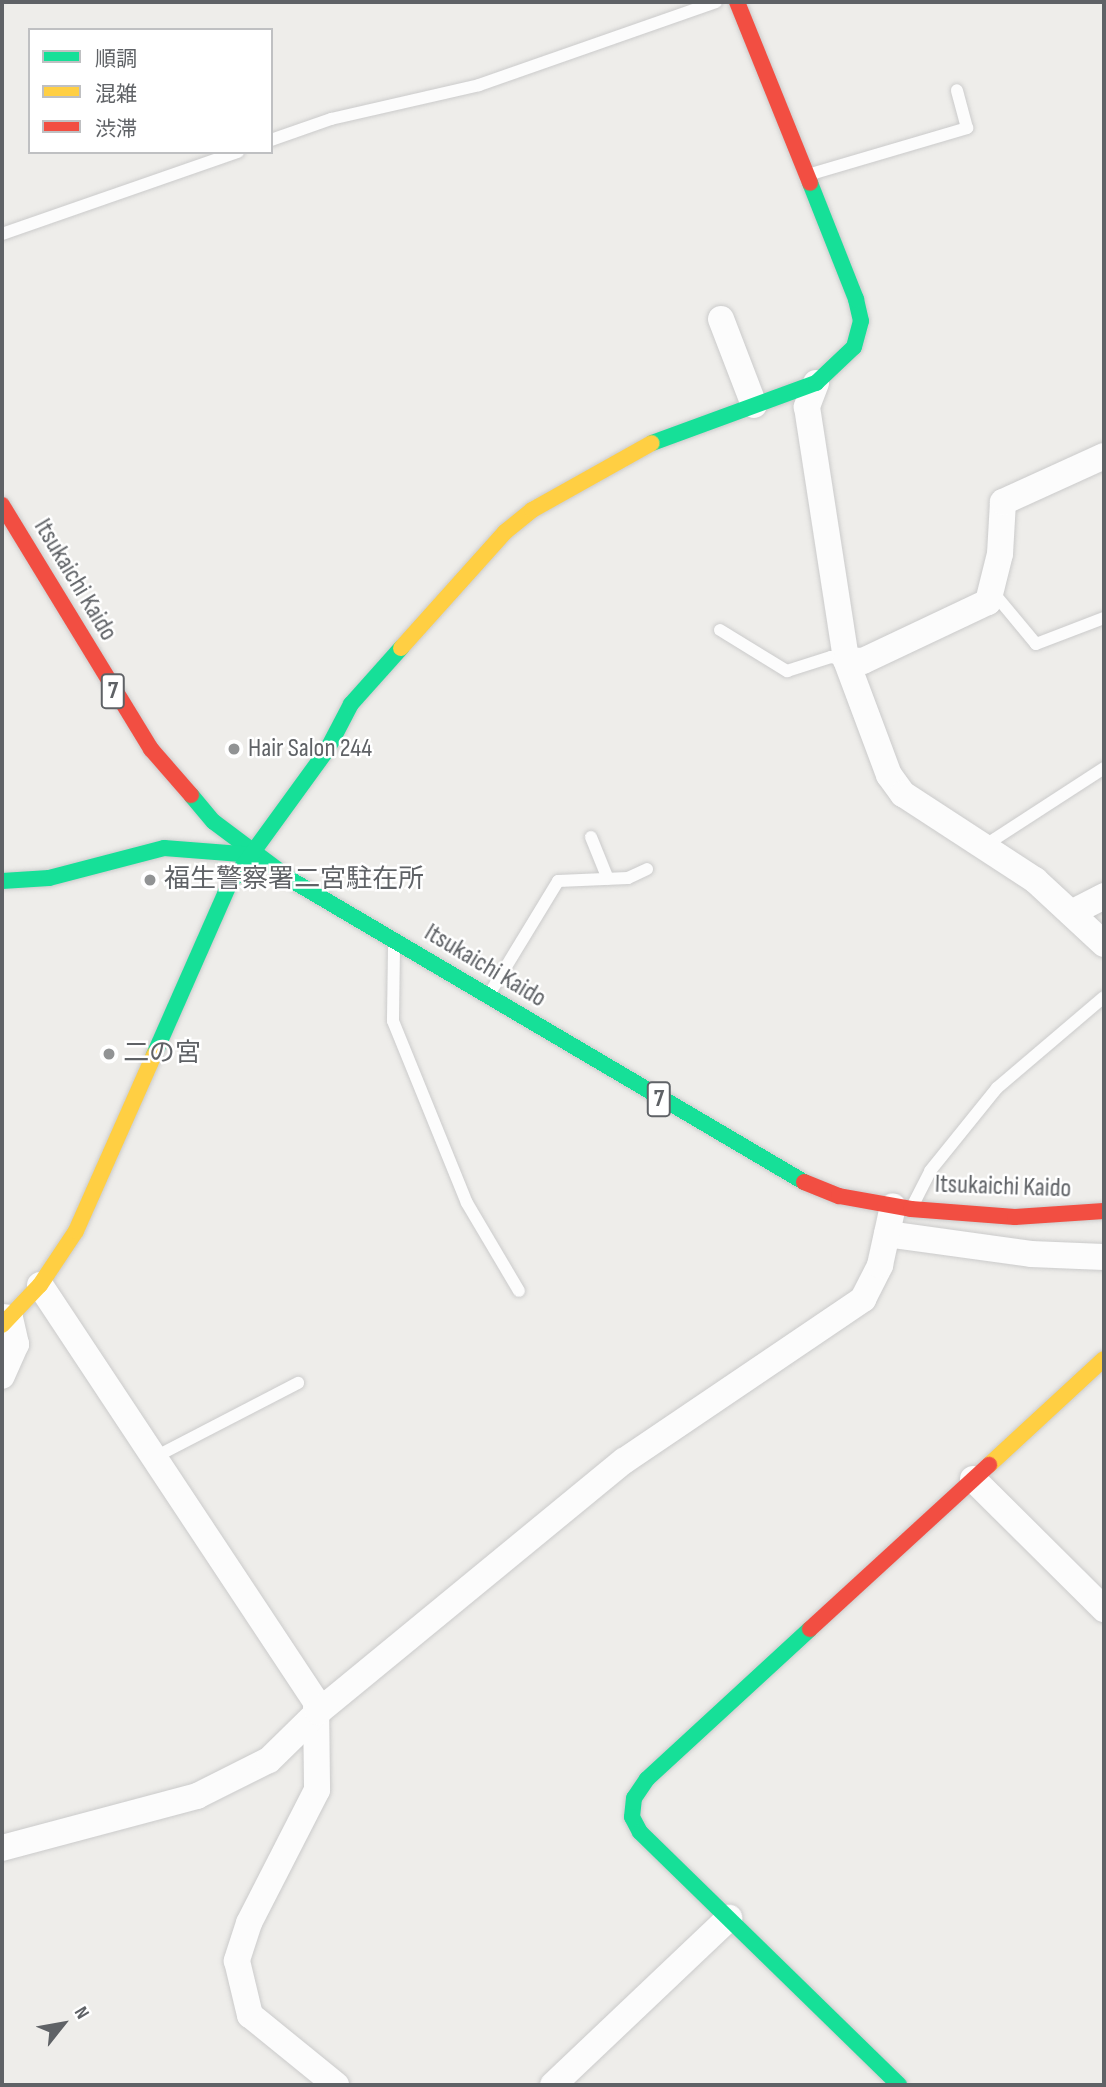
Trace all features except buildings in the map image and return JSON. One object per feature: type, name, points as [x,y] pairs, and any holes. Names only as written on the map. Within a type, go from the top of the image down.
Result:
[{"type":"street","points":[[2,1376],[16,1345],[4,1320],[40,1285],[106,1170],[229,885],[254,855],[327,750],[351,704],[505,532],[621,457],[816,383],[854,347],[861,321],[807,176],[737,2]]},
{"type":"street","points":[[721,318],[754,405]]},
{"type":"street","points":[[816,383],[807,407],[846,660],[874,745],[903,794],[984,846],[1073,912],[1104,944]]},
{"type":"street","points":[[846,660],[863,661],[988,602],[1000,554],[1003,502],[1104,456]]},
{"type":"street","name":"Itsukaichi Kaido","points":[[2,505],[151,749],[215,822],[254,855],[791,1177],[839,1196],[902,1208],[1040,1217],[1104,1211]]},
{"type":"street","points":[[2,881],[49,878],[164,848],[254,855]]},
{"type":"street","points":[[1073,912],[1104,896]]},
{"type":"street","points":[[2,1848],[210,1791],[269,1760],[318,1712],[624,1461],[863,1299],[887,1234],[902,1208]]},
{"type":"street","points":[[887,1234],[1031,1254],[1104,1256]]},
{"type":"street","points":[[40,1285],[157,1456],[312,1693],[318,1712],[317,1790],[248,1923],[237,1961],[250,2015],[336,2085]]},
{"type":"street","points":[[899,2085],[640,1832],[632,1817],[634,1798],[646,1779],[1104,1359]]},
{"type":"street","points":[[973,1479],[1104,1609]]},
{"type":"street","points":[[553,2085],[729,1918]]},
{"type":"lane","points":[[273,139],[331,119],[479,85],[716,2]]},
{"type":"lane","points":[[807,176],[967,128],[957,90]]},
{"type":"lane","points":[[2,234],[232,154]]},
{"type":"lane","points":[[988,602],[997,597],[1036,645],[1104,618]]},
{"type":"lane","points":[[720,630],[787,671],[831,657],[846,660]]},
{"type":"lane","points":[[984,846],[1104,768]]},
{"type":"lane","points":[[592,837],[608,879]]},
{"type":"lane","points":[[488,996],[558,881],[608,879],[647,869]]},
{"type":"lane","points":[[394,940],[393,1021],[467,1203],[519,1291]]},
{"type":"lane","points":[[902,1208],[997,1088],[1104,997]]},
{"type":"lane","points":[[157,1456],[298,1383]]},
{"type":"traffic: fast","points":[[652,443],[816,383],[854,347],[861,321],[856,299],[810,183]]},
{"type":"traffic: fast","points":[[154,1055],[229,885],[327,750],[351,704],[401,648]]},
{"type":"traffic: fast","points":[[191,795],[214,822],[293,881],[804,1182]]},
{"type":"traffic: fast","points":[[2,881],[49,878],[164,848],[254,855]]},
{"type":"traffic: fast","points":[[810,1629],[647,1779],[634,1798],[632,1817],[640,1832],[899,2085]]},
{"type":"traffic: slow","points":[[401,648],[505,532],[532,510],[652,443]]},
{"type":"traffic: slow","points":[[2,1325],[40,1285],[76,1231],[154,1055]]},
{"type":"traffic: slow","points":[[989,1465],[1104,1359]]},
{"type":"traffic: jam","points":[[737,2],[810,183]]},
{"type":"traffic: jam","points":[[2,505],[151,749],[191,795]]},
{"type":"traffic: jam","points":[[804,1182],[839,1196],[911,1209],[1015,1217],[1104,1211]]},
{"type":"traffic: jam","points":[[810,1629],[989,1465]]},
{"type":"place","name":"Hair Salon 244","points":[[234,749]]},
{"type":"place","name":"福生警察署二宮駐在所","points":[[150,880]]},
{"type":"place","name":"二の宮","points":[[109,1054]]}]
